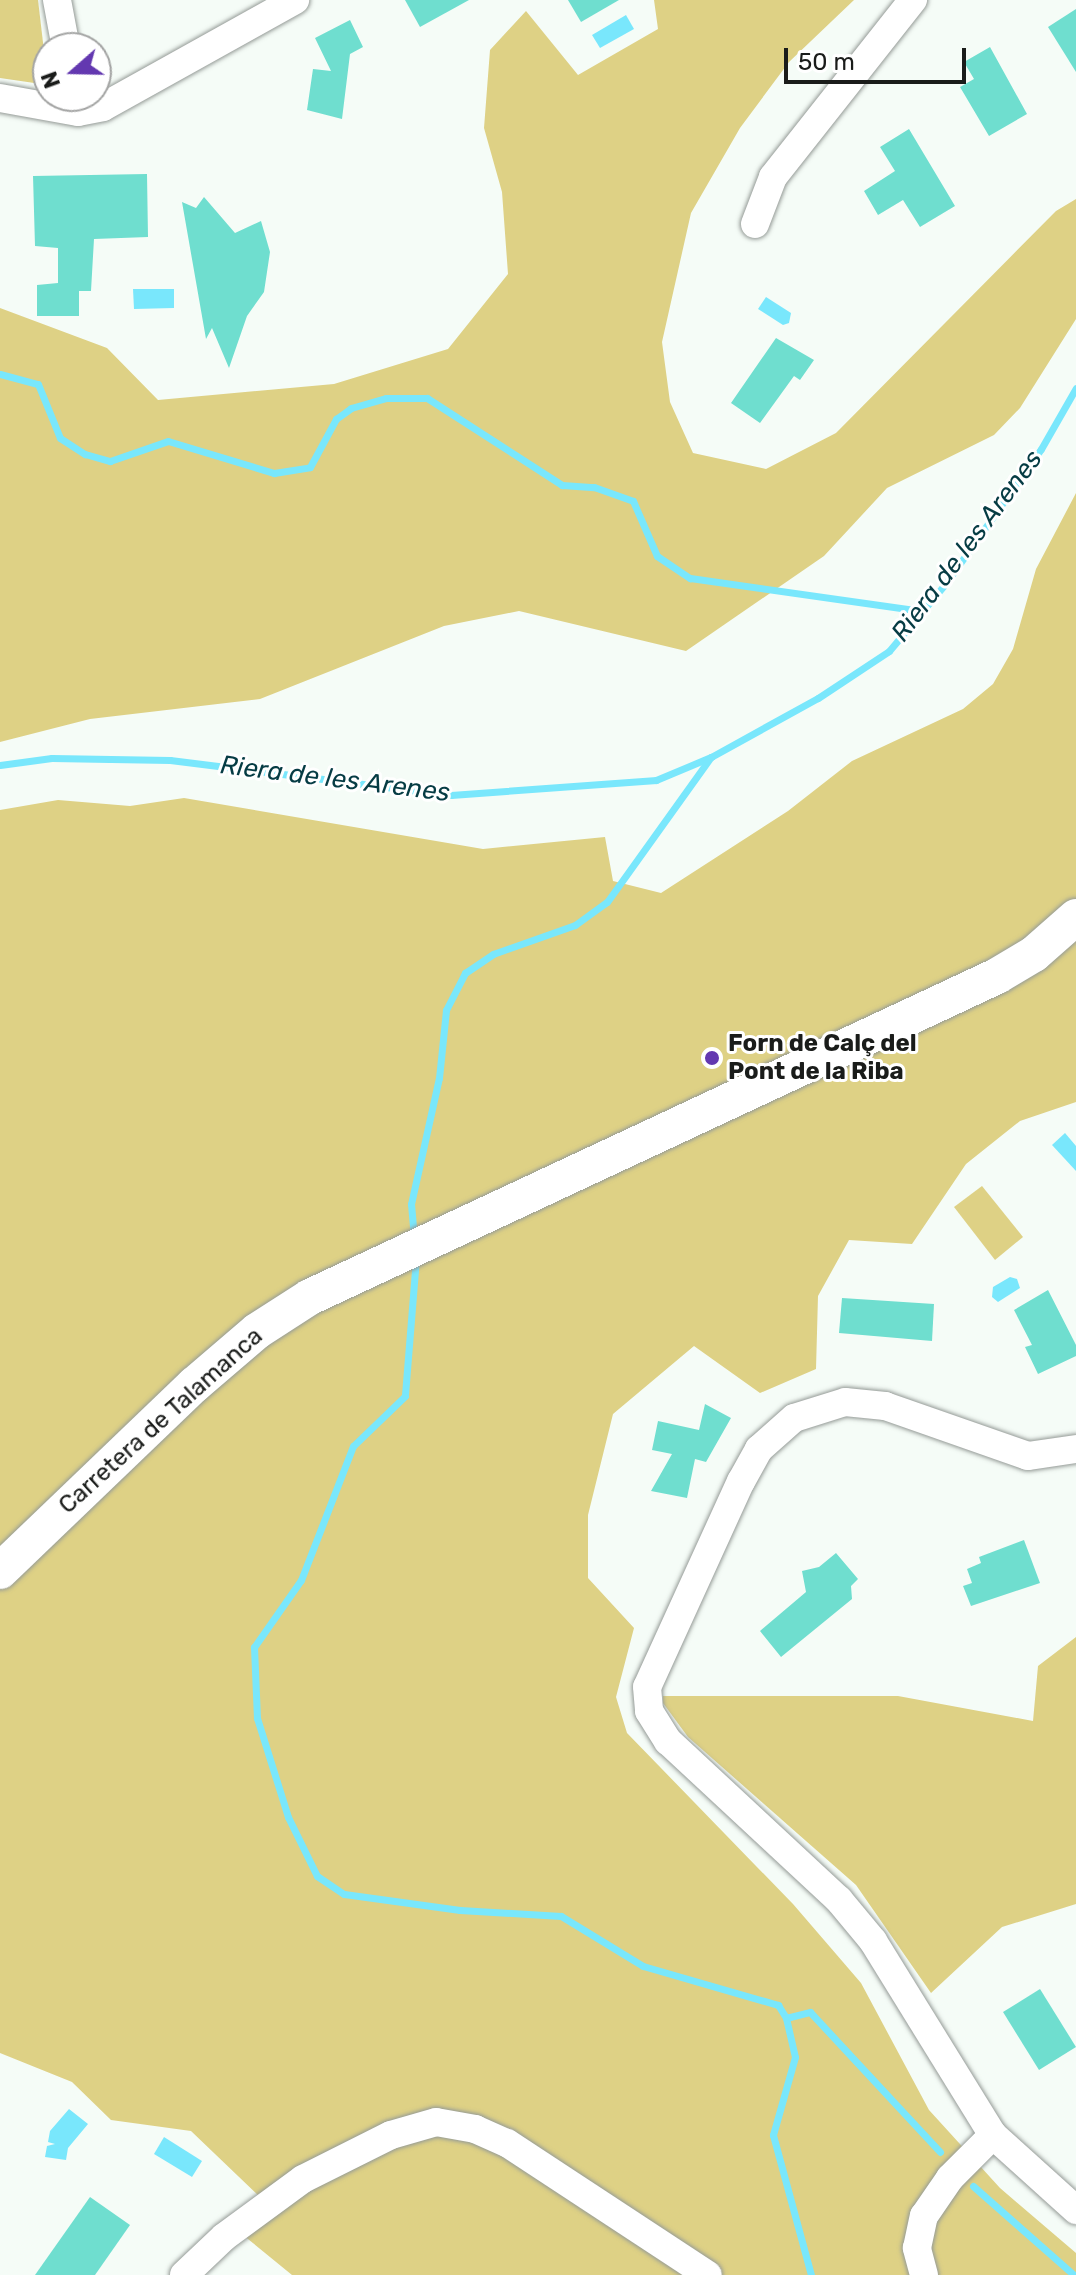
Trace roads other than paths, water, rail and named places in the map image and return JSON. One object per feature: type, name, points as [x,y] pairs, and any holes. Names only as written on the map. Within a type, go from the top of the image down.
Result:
[{"type":"street","points":[[57,0],[63,32]]},
{"type":"street","points":[[112,100],[124,99],[295,0]]},
{"type":"street","points":[[755,224],[773,177],[913,0]]},
{"type":"street","points":[[0,98],[32,100]]},
{"type":"street","name":"Carretera de Talamanca","points":[[0,1571],[246,1340],[310,1297],[375,1263],[997,976],[1034,954],[1076,917]]},
{"type":"street","points":[[1076,1449],[1028,1456],[872,1404],[845,1402],[794,1418],[759,1449],[741,1481],[647,1687],[649,1711],[668,1741],[839,1900],[873,1941],[993,2135],[1076,2210]]},
{"type":"street","points":[[184,2275],[248,2218],[303,2179],[391,2135],[436,2122],[475,2129],[507,2143],[708,2275]]},
{"type":"street","points":[[924,2275],[917,2248],[924,2216],[950,2178],[993,2135]]},
{"type":"water","points":[[626,15],[634,29],[600,48],[592,35]]},
{"type":"water","points":[[133,289],[174,289],[174,308],[134,309]]},
{"type":"water","points":[[766,297],[791,313],[789,323],[783,325],[758,309]]},
{"type":"water","points":[[1065,1133],[1076,1146],[1076,1171],[1052,1145]]},
{"type":"water","points":[[1010,1277],[1017,1279],[1020,1288],[998,1302],[992,1297],[993,1287]]},
{"type":"water","points":[[69,2109],[88,2124],[68,2148],[66,2160],[45,2157],[47,2146],[55,2144],[48,2142],[50,2131]]},
{"type":"water","points":[[164,2137],[202,2161],[192,2177],[154,2154]]},
{"type":"waterway","points":[[0,374],[38,384],[60,438],[85,454],[110,461],[168,441],[274,473],[310,467],[336,419],[351,408],[386,398],[427,398],[562,485],[594,487],[633,501],[657,556],[690,578],[922,611]]},
{"type":"waterway","name":"Riera de les Arenes","points":[[0,765],[52,758],[170,760],[451,795],[656,780],[711,757],[818,698],[889,651],[946,583],[1041,449],[1076,388]]},
{"type":"waterway","points":[[414,1238],[411,1204],[439,1078],[446,1010],[465,973],[493,954],[575,925],[607,902],[711,757]]},
{"type":"waterway","points":[[416,1258],[405,1396],[353,1446],[301,1580],[254,1647],[257,1718],[288,1817],[317,1876],[344,1894],[460,1910],[561,1916],[643,1966],[778,2005],[786,2018],[795,2057],[773,2135],[811,2275]]},
{"type":"waterway","points":[[786,2018],[810,2012],[940,2152]]},
{"type":"waterway","points":[[973,2186],[1074,2275]]},
{"type":"place","name":"Forn de Calç del Pont de la Riba","points":[[712,1058]]}]
